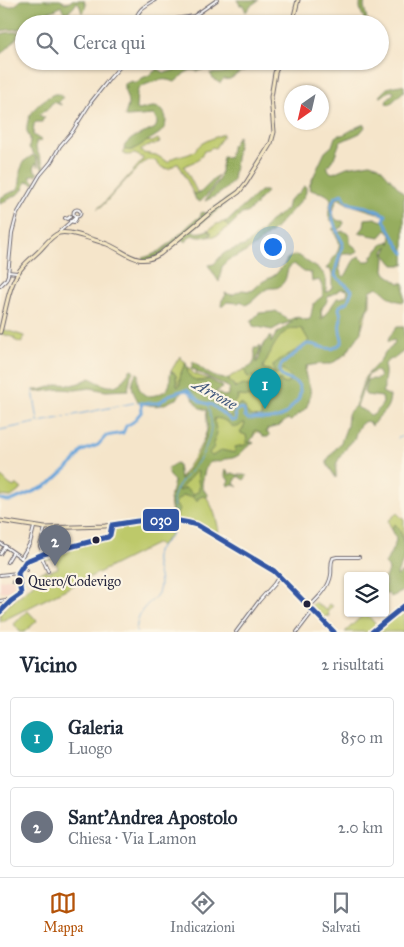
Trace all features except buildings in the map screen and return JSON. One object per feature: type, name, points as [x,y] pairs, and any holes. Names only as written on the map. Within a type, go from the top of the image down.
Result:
[{"type":"street","points":[[137,15],[141,9],[155,0]]},
{"type":"street","points":[[195,15],[217,0]]},
{"type":"street","points":[[294,15],[298,0]]},
{"type":"street","points":[[0,286],[7,278],[12,234],[18,214],[40,175],[72,132],[91,102],[117,70]]},
{"type":"street","points":[[58,234],[67,232],[107,244],[130,257],[143,260],[154,257],[184,235],[243,188],[271,143],[274,132],[272,93],[277,70]]},
{"type":"street","points":[[0,332],[17,273],[80,212],[77,209],[67,219],[65,218]]},
{"type":"street","points":[[72,215],[76,217]]},
{"type":"street","points":[[8,272],[17,273]]},
{"type":"street","points":[[0,521],[45,528],[112,525],[136,520],[179,520],[191,522],[272,570],[334,632]]},
{"type":"street","points":[[110,532],[112,525]]},
{"type":"street","points":[[0,612],[21,594],[18,573],[26,561],[42,554],[107,537],[112,525]]},
{"type":"street","points":[[21,558],[30,544],[34,527]]},
{"type":"street","points":[[45,528],[40,546],[48,572]]},
{"type":"street","points":[[67,536],[67,548]]},
{"type":"street","points":[[0,543],[26,561]]},
{"type":"street","points":[[0,554],[5,546]]},
{"type":"street","points":[[7,562],[13,552]]},
{"type":"street","points":[[309,607],[321,594],[329,581],[331,573],[330,564],[333,558],[359,557]]},
{"type":"street","points":[[22,567],[27,570]]},
{"type":"street","points":[[0,575],[18,573]]},
{"type":"street","points":[[236,632],[279,576]]},
{"type":"street","points":[[13,582],[19,581]]},
{"type":"street","points":[[0,601],[6,600],[7,605]]},
{"type":"street","points":[[372,632],[404,606]]},
{"type":"street","points":[[296,632],[313,611]]},
{"type":"shaded area","points":[[13,578],[15,590],[0,592],[0,580]]},
{"type":"green space","points":[[21,0],[60,0],[66,3],[72,0],[84,0],[86,5],[82,13],[77,2],[68,12],[64,12],[61,6],[37,15],[15,15],[15,29],[0,33],[0,5],[11,6]]},
{"type":"green space","points":[[237,0],[259,0],[250,6],[246,12],[243,5],[240,5]]},
{"type":"green space","points":[[361,0],[365,0],[366,15],[363,15],[360,5]]},
{"type":"green space","points":[[15,32],[15,40],[0,54],[0,35]]},
{"type":"green space","points":[[156,70],[165,73],[175,70],[191,70],[175,82],[161,80],[139,88],[136,108],[139,110],[152,107],[162,110],[166,124],[162,131],[153,138],[132,150],[125,150],[124,147],[128,142],[154,129],[157,123],[153,115],[125,117],[128,102],[123,87],[128,88],[123,85],[131,81],[136,83]]},
{"type":"green space","points":[[231,70],[244,71],[227,80],[224,79],[220,83],[210,73],[223,73]]},
{"type":"green space","points":[[404,86],[404,91],[390,104],[386,103],[394,93],[393,91],[389,91],[381,97],[379,96],[387,88]]},
{"type":"green space","points":[[54,94],[62,96],[58,103],[61,105],[54,102],[51,104],[48,109],[39,115],[45,118],[42,122],[34,124],[33,135],[41,140],[40,142],[36,141],[36,148],[44,167],[43,170],[38,159],[29,148],[30,139],[27,125],[34,109]]},
{"type":"green space","points":[[364,124],[365,127],[360,133],[340,142],[334,158],[327,167],[333,173],[347,167],[370,163],[379,166],[404,194],[404,265],[394,265],[385,254],[389,245],[384,251],[384,270],[386,274],[399,283],[404,283],[404,302],[392,298],[377,287],[370,291],[361,332],[343,356],[331,364],[306,366],[305,375],[309,385],[310,398],[306,408],[291,421],[288,419],[279,426],[267,429],[266,432],[270,435],[268,437],[263,437],[255,430],[249,443],[254,443],[235,457],[224,459],[221,462],[209,463],[205,470],[202,485],[208,496],[198,498],[198,500],[193,498],[193,494],[199,490],[198,472],[196,471],[177,490],[179,491],[185,488],[190,491],[192,496],[183,495],[176,502],[175,504],[179,509],[177,519],[173,519],[170,499],[174,481],[169,476],[168,468],[176,463],[178,464],[180,480],[193,463],[205,437],[207,410],[200,408],[190,393],[184,390],[177,399],[158,406],[139,403],[133,389],[136,373],[139,374],[139,388],[147,396],[158,394],[168,389],[171,371],[176,375],[178,387],[181,373],[186,363],[188,374],[193,379],[204,381],[209,379],[223,387],[216,391],[216,393],[223,396],[228,395],[228,390],[230,389],[228,387],[196,372],[196,369],[193,370],[191,367],[193,361],[214,376],[229,378],[229,382],[235,388],[244,385],[256,386],[267,391],[279,379],[282,383],[286,384],[292,379],[283,369],[277,374],[274,373],[273,365],[309,341],[302,329],[294,328],[288,330],[277,340],[263,367],[270,370],[274,375],[273,378],[269,381],[264,380],[262,374],[255,381],[252,376],[247,376],[245,369],[249,368],[254,361],[254,348],[261,346],[256,363],[261,349],[269,337],[271,337],[271,343],[276,334],[293,321],[272,330],[253,326],[251,321],[259,313],[276,311],[289,320],[296,317],[295,320],[297,317],[306,320],[310,319],[314,304],[323,296],[319,280],[312,281],[311,273],[304,272],[294,264],[289,268],[281,286],[265,290],[246,305],[241,301],[238,303],[227,302],[221,306],[222,300],[226,295],[225,293],[232,295],[242,290],[253,290],[262,282],[275,275],[287,259],[295,255],[318,268],[324,274],[326,292],[328,292],[332,288],[332,274],[330,269],[326,269],[338,252],[339,247],[338,238],[334,233],[346,232],[350,237],[350,243],[358,251],[352,255],[343,253],[340,262],[340,272],[344,277],[356,258],[359,256],[364,261],[369,261],[383,244],[390,241],[390,244],[391,235],[386,230],[380,237],[359,233],[364,227],[365,219],[375,218],[382,221],[385,218],[384,215],[348,204],[338,198],[333,213],[336,219],[344,223],[341,228],[334,231],[332,229],[336,225],[329,216],[331,199],[326,194],[309,189],[325,152],[332,146],[335,137]],"holes":[[[341,289],[348,290],[347,295],[337,298],[321,320],[321,309],[328,297]],[[237,396],[254,397],[259,400],[262,411],[261,417],[251,416],[241,404],[235,407],[231,417],[223,412],[223,410],[230,407],[238,399]],[[215,418],[221,419],[235,427],[245,423],[240,433],[246,435],[247,442],[245,445],[235,447],[235,453],[221,450],[212,456],[209,453],[214,447],[213,444],[217,433]]]},
{"type":"green space","points":[[223,134],[215,148],[212,147],[204,151],[198,160],[184,166],[198,194],[194,195],[179,164],[169,169],[163,168],[156,161],[148,160],[132,173],[97,209],[142,161],[143,158],[135,154],[124,154],[124,149],[158,139],[160,142],[141,149],[141,151],[156,155],[168,162],[176,157],[191,153],[203,143]]},
{"type":"green space","points":[[238,136],[233,180],[224,190],[205,201],[219,178],[223,157],[229,158],[231,148]]},
{"type":"green space","points":[[33,155],[39,166],[36,163],[34,166],[35,171],[38,173],[30,178],[35,182],[34,184],[27,181],[20,193],[0,204],[0,198],[18,189],[23,162]]},
{"type":"green space","points":[[218,175],[206,196],[200,202],[196,200],[194,195],[201,192]]},
{"type":"green space","points":[[304,186],[306,187],[306,192],[304,197],[274,230],[256,245],[225,263],[222,267],[219,282],[208,265],[214,264],[226,252],[246,245],[264,230],[269,222],[287,209],[289,200],[300,192]]},
{"type":"green space","points":[[237,191],[218,210],[192,230],[202,232],[208,230],[212,233],[210,235],[197,237],[192,235],[186,242],[182,240],[155,259],[145,262],[142,258],[159,251],[201,216],[201,213],[204,212],[205,214]]},
{"type":"green space","points":[[260,191],[267,192],[247,213],[242,214],[229,227],[224,222],[229,220]]},
{"type":"green space","points":[[224,222],[229,227],[216,236],[207,237],[211,235],[208,230]]},
{"type":"green space","points":[[368,285],[370,306],[359,334],[347,353],[335,361],[309,363],[306,374],[310,396],[303,408],[291,417],[268,428],[266,436],[258,431],[243,449],[236,454],[209,463],[203,471],[201,486],[215,513],[219,536],[197,524],[173,520],[170,494],[201,444],[207,430],[209,407],[235,396],[235,387],[229,382],[229,378],[245,369],[247,376],[277,336],[297,323],[308,326],[315,308],[323,306],[321,312],[322,317],[324,317],[327,312],[331,312]]},
{"type":"green space","points":[[397,327],[404,327],[404,351],[387,361],[384,366],[384,388],[382,392],[390,396],[388,406],[372,426],[366,421],[359,426],[354,440],[351,441],[337,463],[336,478],[327,464],[327,460],[341,442],[347,426],[349,412],[355,406],[365,377],[395,342],[394,340],[388,342],[389,337]],"holes":[[[375,371],[378,372],[380,377],[367,380],[364,392],[366,395],[382,397],[383,403],[373,415],[370,415],[357,406],[368,375]]]},
{"type":"green space","points":[[2,329],[24,336],[22,343],[14,340],[15,338],[0,333]]},
{"type":"green space","points":[[180,356],[186,363],[181,373],[178,387],[174,372],[171,371]]},
{"type":"green space","points":[[187,366],[194,374],[209,379],[193,380],[187,371]]},
{"type":"green space","points":[[132,369],[134,371],[131,375],[128,390],[106,391],[90,388],[37,392],[33,390],[40,390],[60,384],[72,385],[90,378],[105,385],[113,386],[121,382]]},
{"type":"green space","points":[[226,470],[229,475],[232,473],[247,476],[244,480],[238,476],[234,483],[238,487],[233,484],[228,486],[227,483],[229,481],[225,475]]},
{"type":"green space","points":[[0,476],[12,486],[14,487],[16,484],[22,489],[11,497],[0,496]]},
{"type":"green space","points":[[397,513],[404,520],[404,538],[392,527],[392,530],[388,521]]},
{"type":"green space","points":[[138,522],[173,523],[171,534],[160,546],[158,543],[0,622],[0,615],[3,610],[37,581],[33,575],[58,568],[54,558],[45,561],[44,557],[51,553],[111,537],[112,530],[116,527]]},
{"type":"green space","points":[[395,524],[402,536],[403,561],[397,576],[404,571],[404,587],[402,592],[391,597],[389,594],[389,571],[385,564],[395,544],[396,538],[392,527]]},
{"type":"green space","points":[[315,602],[326,610],[329,608],[327,606],[329,604],[333,606],[328,611],[329,616],[324,618],[327,623],[310,607]]},
{"type":"green space","points":[[404,607],[404,632],[373,632]]},
{"type":"green space","points":[[28,611],[37,621],[24,632],[20,632],[14,624]]},
{"type":"green space","points":[[361,617],[369,617],[377,626],[370,632],[345,632]]},
{"type":"waterway","name":"Arrone","points":[[0,499],[11,501],[44,487],[74,462],[82,451],[98,445],[106,436],[123,433],[126,426],[133,422],[142,411],[141,403],[159,403],[169,395],[181,391],[187,390],[201,402],[212,405],[232,421],[236,420],[235,412],[240,408],[244,410],[245,416],[248,419],[273,419],[287,413],[300,394],[297,383],[281,375],[281,365],[307,344],[330,349],[342,343],[339,309],[340,306],[348,301],[352,290],[335,276],[343,243],[332,216],[331,208],[336,197],[343,194],[349,203],[367,207],[386,215],[384,220],[404,253]]},
{"type":"waterway","points":[[33,390],[38,421]]},
{"type":"waterway","points":[[0,430],[138,402],[141,403]]},
{"type":"waterway","points":[[175,519],[173,501],[175,492],[200,459],[209,438],[211,419],[208,404]]},
{"type":"waterway","points":[[398,438],[404,436]]},
{"type":"waterway","points":[[136,632],[137,622],[141,613],[160,588],[156,555],[160,547],[170,537],[174,522]]},
{"type":"transit line","name":"030","points":[[0,612],[21,594],[18,573],[26,561],[43,554],[108,537],[112,525],[144,520],[176,520],[197,525],[274,571],[334,632]]},
{"type":"transit line","name":"030","points":[[372,632],[404,606]]},
{"type":"place","name":"Galeria","points":[[265,409]]},
{"type":"place","name":"Sant'Andrea Apostolo","points":[[55,566]]},
{"type":"place","name":"Quero/Codevigo","points":[[19,581]]}]
